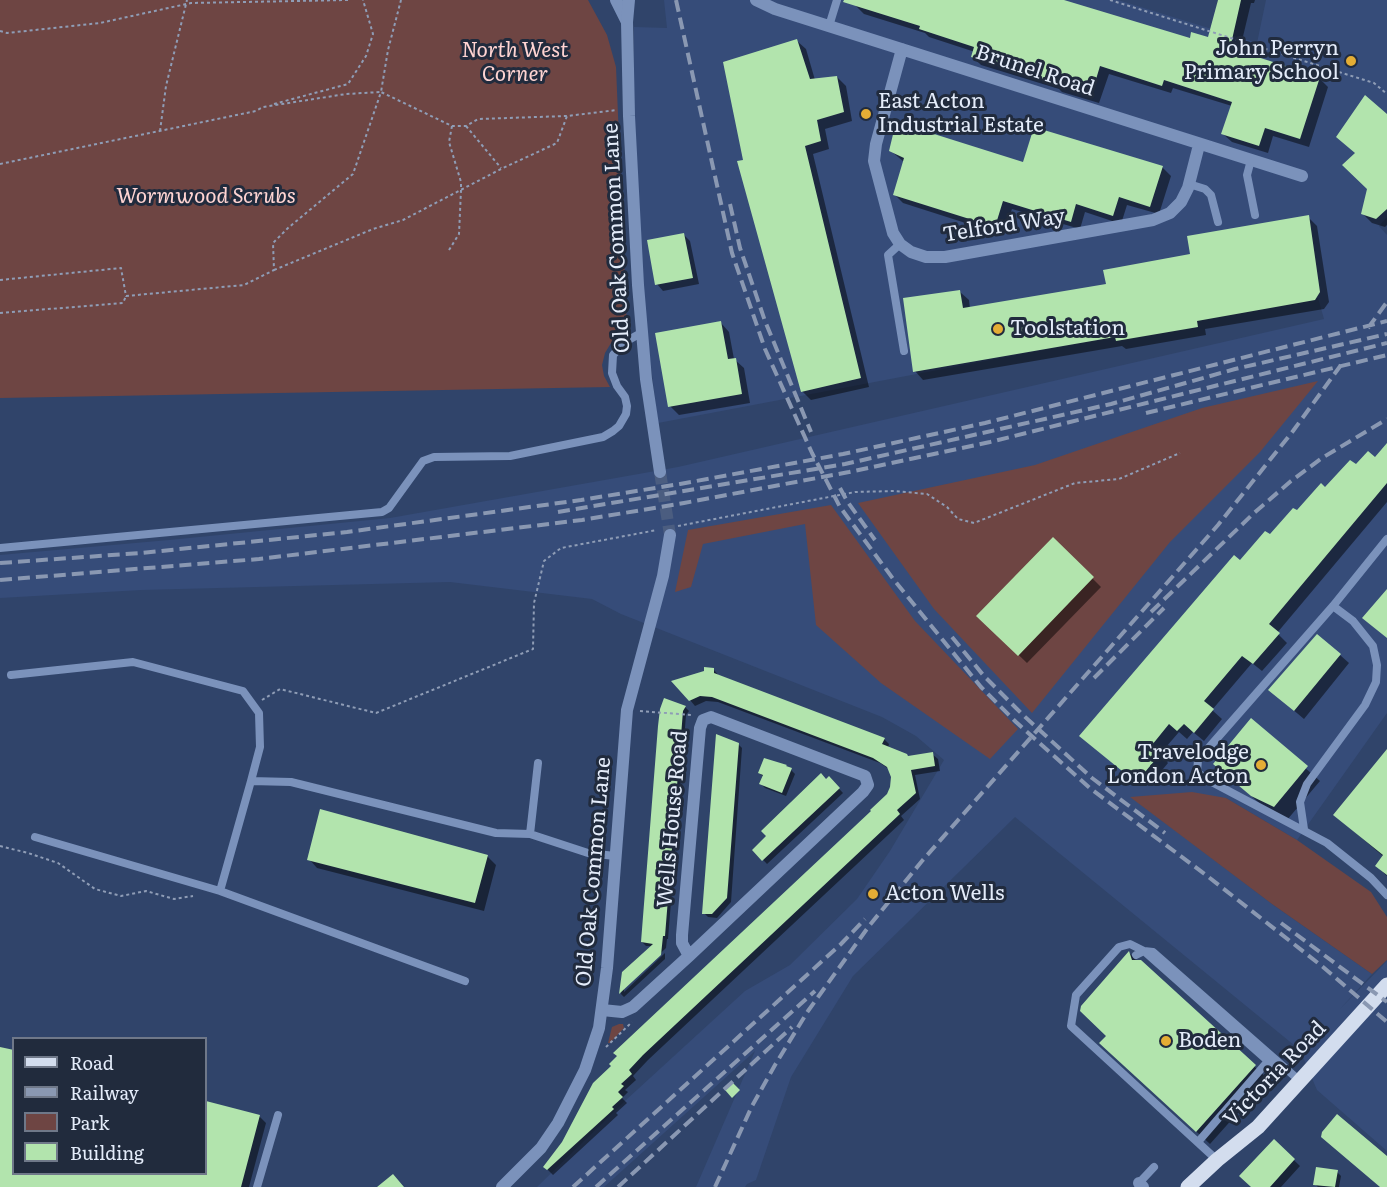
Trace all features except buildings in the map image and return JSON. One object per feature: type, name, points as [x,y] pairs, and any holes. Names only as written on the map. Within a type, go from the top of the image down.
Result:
[{"type":"main road","name":"Victoria Road","points":[[1188,1187],[1258,1127],[1387,985]]},
{"type":"street","points":[[616,0],[627,22]]},
{"type":"street","name":"Old Oak Common Lane","points":[[629,0],[627,22],[629,110],[641,333],[660,472]]},
{"type":"street","name":"Brunel Road","points":[[756,0],[777,4],[829,26],[1302,176]]},
{"type":"street","points":[[900,244],[887,216],[874,161],[876,144],[902,49]]},
{"type":"street","name":"Telford Way","points":[[900,244],[911,252],[926,257],[945,257],[1153,220],[1170,213],[1181,202],[1189,184],[1199,145]]},
{"type":"street","name":"Old Oak Common Lane","points":[[502,1187],[541,1148],[558,1123],[585,1070],[594,1046],[602,1010],[627,710],[663,576],[670,530]]},
{"type":"street","name":"Wells House Road","points":[[602,1010],[627,1011],[689,956],[863,792],[868,785],[865,776],[711,717],[703,720],[700,728],[682,935],[682,943],[689,956]]},
{"type":"lane","points":[[829,26],[837,0]]},
{"type":"lane","points":[[1251,160],[1247,175],[1255,215]]},
{"type":"lane","points":[[1189,184],[1205,189],[1211,195],[1218,222]]},
{"type":"lane","points":[[900,244],[888,255],[904,351]]},
{"type":"lane","points":[[0,548],[382,512],[389,508],[423,461],[434,457],[510,456],[613,432],[622,420],[627,406],[625,397],[612,373],[614,355],[625,342],[641,333]]},
{"type":"lane","points":[[1387,539],[1333,606],[1198,760],[1197,772],[1206,779],[1327,843],[1371,878],[1387,895]]},
{"type":"lane","points":[[1304,830],[1300,802],[1306,784],[1365,705],[1376,682],[1377,665],[1373,646],[1353,621],[1333,606]]},
{"type":"lane","points":[[11,675],[133,662],[243,691],[259,713],[260,747],[220,891]]},
{"type":"lane","points":[[530,834],[538,764]]},
{"type":"lane","points":[[250,781],[291,782],[496,832],[530,834],[588,853],[615,856]]},
{"type":"lane","points":[[35,837],[220,891],[465,981]]},
{"type":"lane","points":[[1217,1160],[1071,1026],[1076,995],[1119,947],[1130,944],[1268,1061],[1285,1069],[1300,1081]]},
{"type":"lane","points":[[1140,953],[1154,952],[1281,1062],[1285,1069]]},
{"type":"lane","points":[[1198,1142],[1268,1061]]},
{"type":"lane","points":[[257,1187],[278,1114]]},
{"type":"lane","points":[[1141,1185],[1154,1167]]},
{"type":"path","points":[[160,131],[166,86],[188,0]]},
{"type":"path","points":[[0,31],[7,33],[100,23],[186,4],[348,0]]},
{"type":"path","points":[[0,164],[256,111],[263,107],[348,84],[366,56],[373,34],[363,0]]},
{"type":"path","points":[[274,270],[273,243],[295,221],[353,174],[381,92],[388,50],[401,0]]},
{"type":"path","points":[[1110,0],[1374,83],[1387,94]]},
{"type":"path","points":[[263,107],[346,94],[381,92],[452,126],[466,126],[478,119],[567,116],[629,110]]},
{"type":"path","points":[[126,296],[244,285],[274,270],[373,229],[402,220],[557,143],[567,116]]},
{"type":"path","points":[[449,250],[459,234],[461,182],[449,142],[452,126]]},
{"type":"path","points":[[466,126],[501,169]]},
{"type":"path","points":[[0,280],[121,268],[126,296],[123,303],[0,313]]},
{"type":"path","points":[[253,705],[280,689],[376,713],[533,649],[534,603],[544,561],[561,548],[670,530],[855,492],[894,491],[927,494],[947,507],[958,519],[974,523],[1075,483],[1119,479],[1180,453]]},
{"type":"path","points":[[638,711],[691,715]]},
{"type":"path","points":[[0,846],[58,863],[95,889],[120,896],[146,891],[174,899],[197,895]]},
{"type":"path","points":[[606,1048],[634,1020]]},
{"type":"shaded area","points":[[664,0],[1118,0],[1257,43],[1266,0],[1387,0],[1387,217],[1379,226],[1387,235],[1387,713],[1297,840],[1226,798],[1131,797],[1272,904],[1372,974],[1340,1009],[1387,961],[1387,1151],[1317,1090],[1300,1050],[1015,817],[853,976],[791,1077],[756,1180],[745,1187],[696,1187],[755,1051],[604,1187],[537,1187],[626,1100],[745,991],[790,965],[857,899],[890,851],[944,760],[916,736],[882,717],[621,614],[592,599],[450,582],[141,590],[0,598],[0,555],[390,518],[678,467],[1324,319],[1318,298],[658,423],[641,285],[634,132],[634,27],[667,28]]},
{"type":"green space","name":"Wormwood Scrubs","points":[[0,0],[588,0],[607,35],[616,67],[627,331],[611,343],[605,353],[602,365],[604,376],[610,387],[0,398]]},
{"type":"green space","points":[[1318,381],[1260,452],[1170,542],[1032,713],[934,609],[858,503],[1035,465],[1202,408]]},
{"type":"green space","points":[[831,505],[915,621],[1018,729],[990,759],[881,683],[816,625],[805,524],[703,544],[691,587],[675,592],[688,530]]},
{"type":"green space","points":[[1192,792],[1226,798],[1297,840],[1371,892],[1387,917],[1387,960],[1372,974],[1272,904],[1130,797]]},
{"type":"green space","points":[[623,1024],[624,1028],[608,1043],[612,1027]]},
{"type":"tunnel","points":[[660,472],[670,535]]},
{"type":"railway","points":[[676,0],[732,253],[765,349],[812,453],[840,507],[894,580],[981,687],[1016,722],[1091,789],[1323,967],[1387,1022]]},
{"type":"railway","points":[[730,204],[740,248],[765,321],[811,432]]},
{"type":"railway","points":[[1368,328],[1387,302]]},
{"type":"railway","points":[[0,563],[141,553],[347,532],[680,484],[843,454],[985,423],[1387,321]]},
{"type":"railway","points":[[558,512],[845,464],[1111,404],[1235,369],[1387,334]]},
{"type":"railway","points":[[0,580],[259,559],[582,520],[684,503],[849,472],[990,442],[1387,343]]},
{"type":"railway","points":[[1146,413],[1387,355]]},
{"type":"railway","points":[[715,1187],[752,1106],[775,1065],[808,1011],[869,926],[922,861],[1218,525],[1293,431],[1341,365]]},
{"type":"railway","points":[[1151,612],[1254,513],[1291,481],[1322,458],[1387,419]]},
{"type":"railway","points":[[840,488],[875,540]]},
{"type":"railway","points":[[1094,678],[1164,608]]},
{"type":"railway","points":[[952,637],[984,676],[1023,715],[1092,778],[1165,833]]},
{"type":"railway","points":[[573,1187],[841,944],[865,919]]},
{"type":"railway","points":[[1281,923],[1387,1002]]},
{"type":"railway","points":[[596,1187],[815,991]]},
{"type":"railway","points":[[618,1187],[792,1027]]},
{"type":"place","name":"John Perryn Primary School","points":[[1351,61]]},
{"type":"place","name":"East Acton Industrial Estate","points":[[866,114]]},
{"type":"place","name":"Toolstation","points":[[998,329]]},
{"type":"place","name":"Travelodge London Acton","points":[[1261,765]]},
{"type":"place","name":"Acton Wells","points":[[873,894]]},
{"type":"place","name":"Boden","points":[[1166,1041]]},
{"type":"park label","name":"North West Corner","points":[[515,63]]}]
